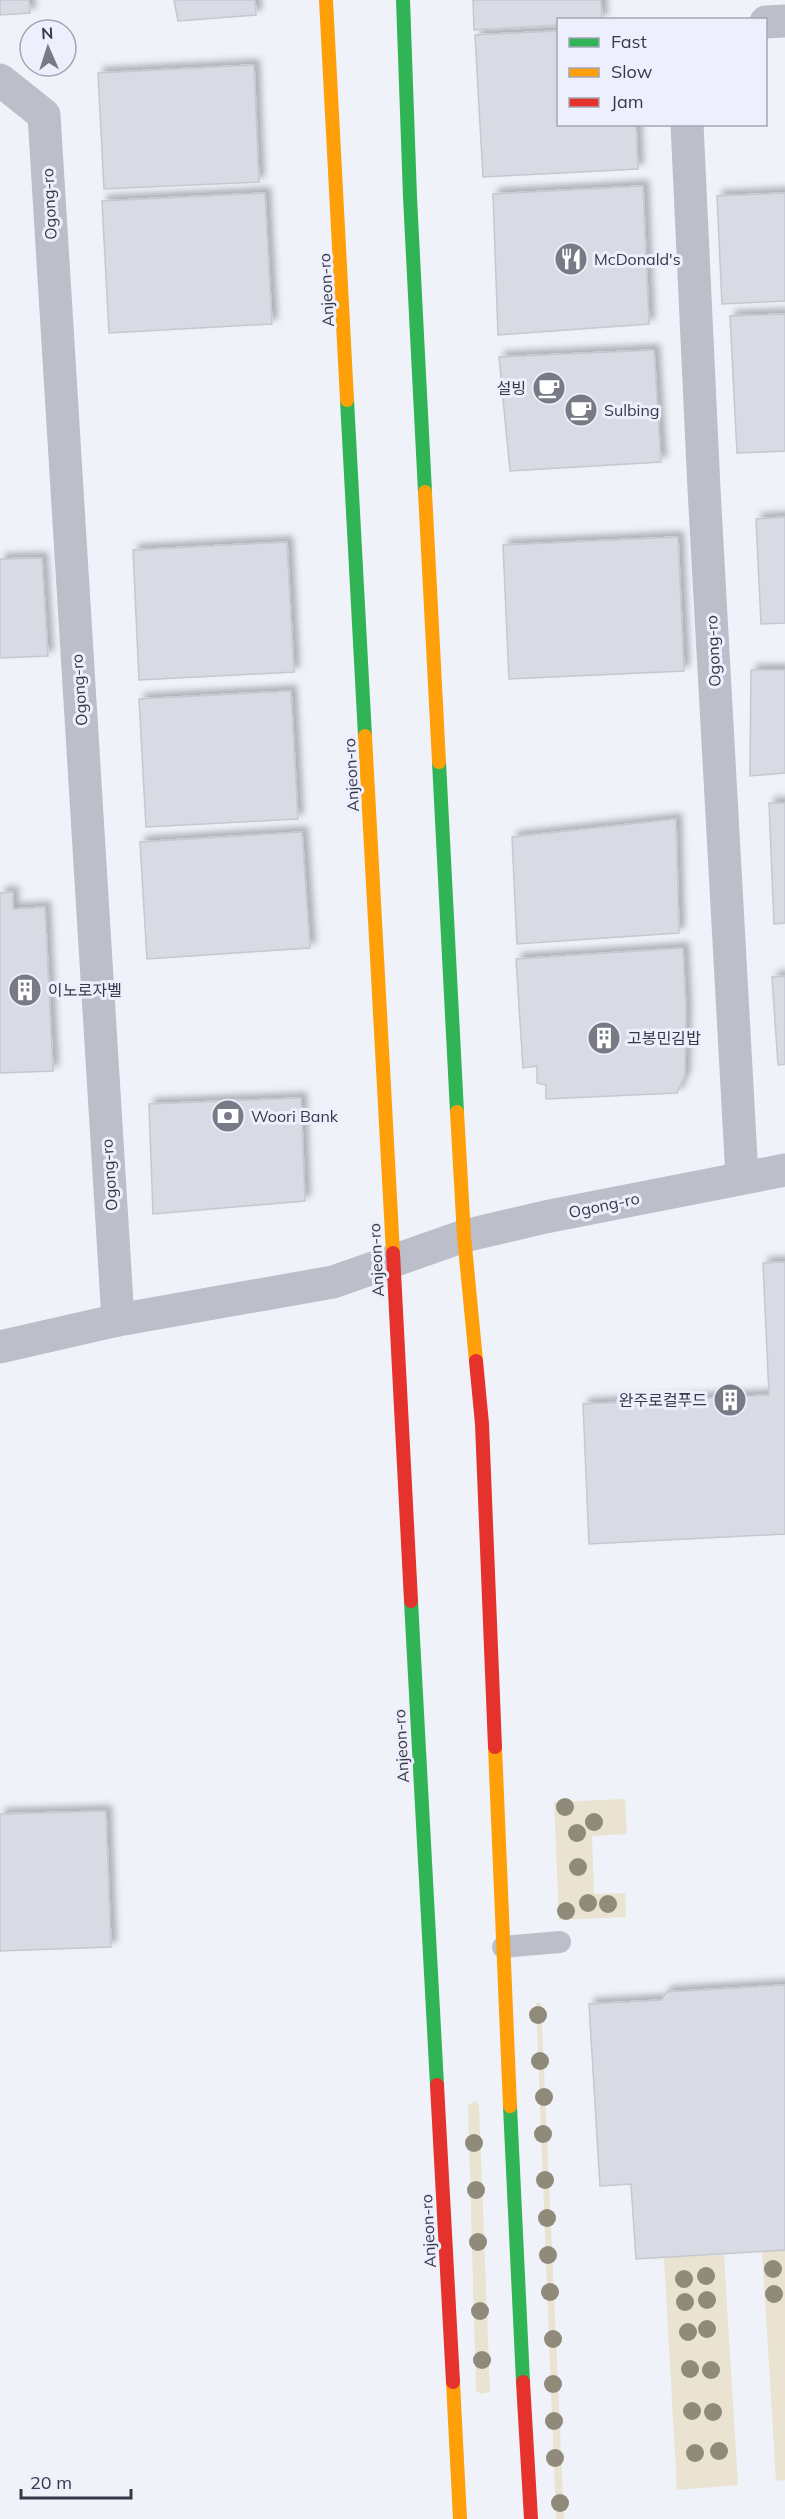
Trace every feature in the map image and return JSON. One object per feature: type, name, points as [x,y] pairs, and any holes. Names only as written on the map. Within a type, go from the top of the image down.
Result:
[{"type":"street","name":"Anjeon-ro","points":[[326,0],[460,2519]]},
{"type":"street","points":[[403,0],[410,197],[464,1236],[482,1424],[518,2306],[531,2519]]},
{"type":"street","points":[[767,22],[785,21]]},
{"type":"street","name":"Ogong-ro","points":[[0,80],[44,115],[118,1320]]},
{"type":"street","name":"Ogong-ro","points":[[687,126],[705,513],[742,1177]]},
{"type":"street","name":"Ogong-ro","points":[[0,1347],[118,1320],[333,1282],[393,1263],[464,1236],[742,1177],[785,1170]]},
{"type":"lane","points":[[503,1947],[560,1942]]},
{"type":"shaded area","points":[[625,1799],[627,1834],[592,1836],[594,1894],[625,1893],[626,1917],[559,1920],[554,1802]]},
{"type":"shaded area","points":[[536,2003],[541,2003],[564,2519],[556,2519]]},
{"type":"shaded area","points":[[475,2101],[479,2105],[490,2392],[481,2394],[476,2391],[468,2105]]},
{"type":"shaded area","points":[[785,2250],[785,2480],[776,2481],[762,2251]]},
{"type":"shaded area","points":[[724,2255],[738,2485],[677,2490],[664,2257]]},
{"type":"building","points":[[0,0],[29,0],[30,13],[0,15]]},
{"type":"building","points":[[174,0],[255,0],[256,15],[178,21]]},
{"type":"building","points":[[473,0],[601,0],[602,18],[557,18],[557,25],[474,30]]},
{"type":"building","points":[[557,31],[557,126],[636,126],[638,169],[483,177],[475,35]]},
{"type":"building","points":[[254,65],[259,182],[104,189],[98,73]]},
{"type":"building","name":"McDonald's","points":[[643,186],[649,324],[498,335],[493,194]]},
{"type":"building","points":[[265,193],[272,324],[109,333],[102,201]]},
{"type":"building","points":[[785,193],[785,301],[722,304],[717,196]]},
{"type":"building","points":[[785,314],[785,451],[737,453],[730,316]]},
{"type":"building","name":"Sulbing","points":[[654,350],[661,462],[510,471],[499,357]]},
{"type":"building","points":[[785,517],[785,623],[761,624],[756,519]]},
{"type":"building","points":[[678,537],[684,671],[509,679],[503,545]]},
{"type":"building","points":[[287,542],[294,672],[139,680],[133,550]]},
{"type":"building","points":[[42,558],[48,656],[0,658],[0,559]]},
{"type":"building","points":[[751,670],[785,670],[785,773],[750,776]]},
{"type":"building","points":[[291,691],[298,819],[146,827],[139,699]]},
{"type":"building","points":[[769,803],[785,803],[785,923],[774,924]]},
{"type":"building","points":[[676,819],[679,933],[517,944],[512,837]]},
{"type":"building","points":[[302,832],[310,948],[147,959],[140,842]]},
{"type":"building","name":"이노로자벨","points":[[13,892],[13,909],[45,907],[53,1071],[0,1073],[0,893]]},
{"type":"building","name":"고봉민김밥","points":[[683,948],[686,1009],[685,1075],[677,1093],[546,1099],[546,1085],[537,1083],[537,1066],[523,1068],[516,959]]},
{"type":"building","points":[[785,976],[785,1064],[778,1065],[772,977]]},
{"type":"building","points":[[301,1098],[305,1201],[153,1214],[149,1104]]},
{"type":"building","name":"완주로컬푸드","points":[[785,1262],[785,1534],[589,1544],[583,1404],[769,1395],[763,1263]]},
{"type":"building","points":[[106,1811],[111,1947],[0,1951],[0,1814]]},
{"type":"building","points":[[785,1985],[785,2250],[636,2259],[631,2184],[600,2186],[589,2004],[662,2000],[666,1992]]},
{"type":"traffic: fast","points":[[403,0],[410,197],[425,492]]},
{"type":"traffic: fast","points":[[347,400],[365,736]]},
{"type":"traffic: fast","points":[[439,762],[457,1112]]},
{"type":"traffic: fast","points":[[411,1601],[437,2085]]},
{"type":"traffic: fast","points":[[510,2106],[523,2382]]},
{"type":"traffic: slow","points":[[326,0],[347,400]]},
{"type":"traffic: slow","points":[[425,492],[439,762]]},
{"type":"traffic: slow","points":[[365,736],[393,1253]]},
{"type":"traffic: slow","points":[[457,1112],[464,1236],[476,1361]]},
{"type":"traffic: slow","points":[[495,1747],[510,2106]]},
{"type":"traffic: slow","points":[[453,2382],[460,2519]]},
{"type":"traffic: jam","points":[[393,1253],[411,1601]]},
{"type":"traffic: jam","points":[[476,1361],[482,1424],[495,1747]]},
{"type":"traffic: jam","points":[[437,2085],[453,2382]]},
{"type":"traffic: jam","points":[[523,2382],[531,2519]]},
{"type":"place","name":"McDonald's","points":[[571,259]]},
{"type":"place","name":"설빙","points":[[549,388]]},
{"type":"place","name":"Sulbing","points":[[581,410]]},
{"type":"place","name":"이노로자벨","points":[[25,990]]},
{"type":"place","name":"고봉민김밥","points":[[604,1038]]},
{"type":"place","name":"Woori Bank","points":[[228,1116]]},
{"type":"place","name":"완주로컬푸드","points":[[730,1400]]}]
